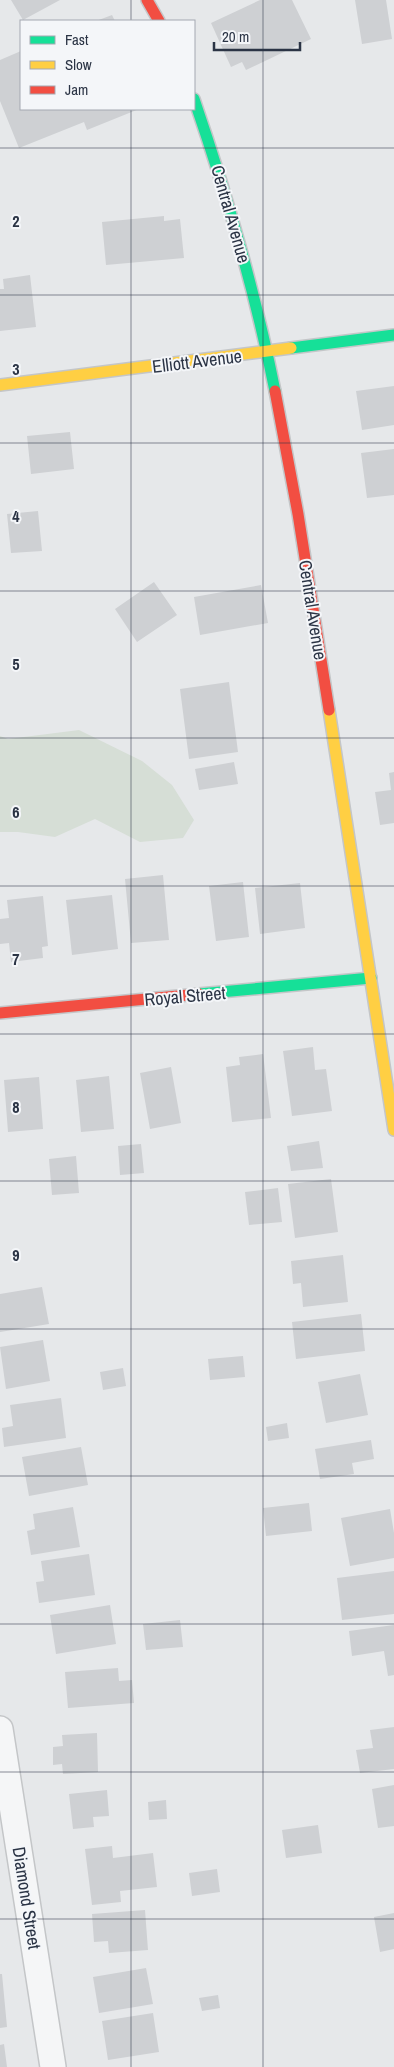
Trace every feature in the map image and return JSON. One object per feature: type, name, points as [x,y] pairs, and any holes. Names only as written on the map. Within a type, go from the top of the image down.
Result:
[{"type":"street","points":[[147,0],[158,20]]},
{"type":"street","name":"Central Avenue","points":[[195,102],[233,215],[266,352],[304,550],[394,1130]]},
{"type":"street","name":"Elliott Avenue","points":[[0,385],[394,334]]},
{"type":"street","name":"Royal Street","points":[[0,1013],[370,978]]},
{"type":"street","name":"Diamond Street","points":[[0,1730],[6,1797],[53,2067]]},
{"type":"shaded area","points":[[79,730],[142,761],[172,785],[194,820],[183,838],[140,842],[95,819],[55,837],[18,832],[0,832],[0,736],[8,739]]},
{"type":"building","points":[[11,0],[60,0],[23,20]]},
{"type":"building","points":[[260,0],[292,0],[311,39],[246,70],[242,62],[231,67],[211,23]]},
{"type":"building","points":[[355,0],[386,0],[392,39],[362,44]]},
{"type":"building","points":[[112,15],[114,20],[99,20]]},
{"type":"building","points":[[20,51],[20,110],[137,110],[87,130],[84,122],[19,148],[0,101],[0,60]]},
{"type":"building","points":[[164,216],[164,221],[180,219],[184,258],[106,265],[102,222]]},
{"type":"building","points":[[30,275],[36,327],[0,331],[0,289],[4,289],[3,279]]},
{"type":"building","points":[[394,386],[394,425],[362,430],[356,391]]},
{"type":"building","points":[[70,432],[74,469],[31,474],[27,436]]},
{"type":"building","points":[[394,449],[394,495],[367,498],[361,453]]},
{"type":"building","points":[[38,511],[42,551],[11,553],[7,514]]},
{"type":"building","points":[[154,582],[177,615],[137,642],[115,609]]},
{"type":"building","points":[[261,585],[268,623],[200,635],[194,597]]},
{"type":"building","points":[[229,682],[238,752],[189,759],[180,689]]},
{"type":"building","points":[[234,762],[238,784],[199,790],[195,769]]},
{"type":"building","points":[[394,772],[394,823],[380,825],[375,792],[391,790],[389,773]]},
{"type":"building","points":[[163,875],[169,940],[131,943],[125,879]]},
{"type":"building","points":[[243,882],[249,937],[216,941],[209,886]]},
{"type":"building","points":[[300,883],[305,928],[260,934],[255,888]]},
{"type":"building","points":[[112,895],[118,949],[72,955],[66,900]]},
{"type":"building","points":[[43,896],[48,946],[42,947],[43,958],[11,962],[9,943],[0,944],[0,919],[9,918],[7,900]]},
{"type":"building","points":[[313,1047],[315,1070],[326,1069],[332,1111],[292,1116],[283,1051]]},
{"type":"building","points":[[263,1054],[271,1118],[232,1122],[226,1067],[240,1065],[239,1057]]},
{"type":"building","points":[[171,1067],[181,1123],[150,1129],[140,1073]]},
{"type":"building","points":[[109,1076],[114,1129],[81,1132],[76,1080]]},
{"type":"building","points":[[39,1077],[43,1129],[8,1132],[4,1080]]},
{"type":"building","points":[[319,1141],[323,1168],[291,1171],[287,1146]]},
{"type":"building","points":[[141,1144],[144,1173],[120,1175],[118,1146]]},
{"type":"building","points":[[76,1156],[79,1193],[52,1195],[49,1159]]},
{"type":"building","points":[[331,1179],[338,1232],[295,1238],[288,1184]]},
{"type":"building","points":[[278,1188],[282,1222],[249,1225],[245,1192]]},
{"type":"building","points":[[343,1255],[348,1302],[303,1307],[301,1283],[293,1284],[291,1261]]},
{"type":"building","points":[[42,1287],[49,1324],[0,1332],[0,1294]]},
{"type":"building","points":[[361,1314],[365,1351],[296,1359],[292,1322]]},
{"type":"building","points":[[43,1340],[50,1381],[6,1389],[0,1347]]},
{"type":"building","points":[[243,1356],[245,1377],[210,1380],[208,1359]]},
{"type":"building","points":[[123,1368],[126,1386],[103,1390],[100,1372]]},
{"type":"building","points":[[360,1374],[368,1415],[326,1423],[318,1382]]},
{"type":"building","points":[[61,1398],[66,1438],[4,1447],[2,1428],[13,1426],[10,1405]]},
{"type":"building","points":[[287,1423],[289,1438],[268,1441],[266,1427]]},
{"type":"building","points":[[371,1440],[374,1459],[352,1463],[354,1474],[320,1479],[315,1449]]},
{"type":"building","points":[[81,1447],[88,1485],[29,1496],[22,1457]]},
{"type":"building","points":[[309,1503],[312,1531],[266,1536],[263,1508]]},
{"type":"building","points":[[73,1507],[80,1547],[31,1555],[27,1531],[35,1529],[33,1514]]},
{"type":"building","points":[[390,1509],[394,1533],[394,1558],[350,1566],[341,1518]]},
{"type":"building","points":[[89,1554],[95,1595],[39,1603],[36,1582],[44,1581],[41,1561]]},
{"type":"building","points":[[394,1571],[394,1614],[342,1620],[337,1578]]},
{"type":"building","points":[[110,1605],[116,1644],[56,1654],[50,1615]]},
{"type":"building","points":[[180,1620],[183,1647],[146,1650],[143,1624]]},
{"type":"building","points":[[394,1625],[394,1675],[388,1676],[384,1651],[352,1656],[349,1631]]},
{"type":"building","points":[[118,1668],[119,1681],[132,1680],[134,1703],[68,1708],[65,1672]]},
{"type":"building","points":[[394,1727],[394,1769],[360,1773],[356,1750],[373,1748],[370,1730]]},
{"type":"building","points":[[97,1733],[98,1772],[63,1774],[62,1764],[53,1765],[53,1747],[63,1746],[62,1735]]},
{"type":"building","points":[[394,1785],[394,1826],[378,1828],[372,1789]]},
{"type":"building","points":[[107,1790],[109,1816],[93,1817],[94,1827],[73,1829],[69,1794]]},
{"type":"building","points":[[166,1800],[167,1819],[149,1820],[148,1802]]},
{"type":"building","points":[[318,1825],[322,1853],[286,1858],[282,1830]]},
{"type":"building","points":[[112,1846],[113,1858],[153,1853],[157,1887],[120,1891],[121,1902],[92,1905],[85,1849]]},
{"type":"building","points":[[217,1869],[220,1892],[192,1896],[189,1873]]},
{"type":"building","points":[[145,1910],[148,1950],[109,1953],[108,1941],[94,1942],[92,1914]]},
{"type":"building","points":[[394,1913],[394,1949],[380,1952],[374,1917]]},
{"type":"building","points":[[146,1968],[153,2004],[99,2013],[93,1977]]},
{"type":"building","points":[[0,1974],[2,1974],[7,2027],[0,2028]]},
{"type":"building","points":[[218,1995],[220,2008],[202,2011],[199,1998]]},
{"type":"building","points":[[153,2013],[159,2052],[108,2060],[102,2021]]},
{"type":"building","points":[[4,2044],[7,2067],[0,2067],[0,2045]]},
{"type":"traffic: fast","points":[[195,102],[218,171],[239,244],[259,317],[275,391]]},
{"type":"traffic: fast","points":[[291,348],[394,335]]},
{"type":"traffic: fast","points":[[199,994],[371,978]]},
{"type":"traffic: slow","points":[[0,385],[291,348]]},
{"type":"traffic: slow","points":[[329,710],[394,1130]]},
{"type":"traffic: jam","points":[[147,0],[158,20]]},
{"type":"traffic: jam","points":[[275,391],[298,514],[329,710]]},
{"type":"traffic: jam","points":[[0,1013],[199,994]]}]
